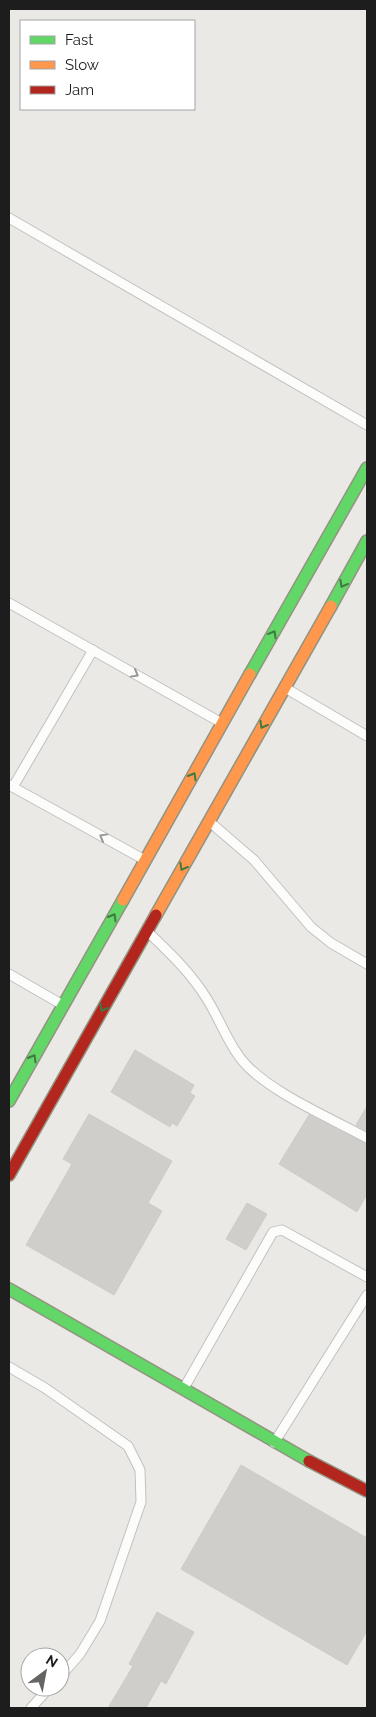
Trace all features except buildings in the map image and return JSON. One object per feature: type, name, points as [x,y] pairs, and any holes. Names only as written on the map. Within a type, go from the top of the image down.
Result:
[{"type":"main road","points":[[9,1101],[367,468]]},
{"type":"main road","points":[[9,1175],[367,541]]},
{"type":"main road","points":[[9,1289],[274,1443],[367,1491]]},
{"type":"lane","points":[[9,218],[367,426]]},
{"type":"lane","points":[[9,603],[223,724]]},
{"type":"lane","points":[[93,650],[11,786],[146,860]]},
{"type":"lane","points":[[284,688],[367,736]]},
{"type":"lane","points":[[209,821],[254,860],[311,927],[331,943],[367,964]]},
{"type":"lane","points":[[147,931],[184,967],[208,999],[240,1059],[255,1074],[279,1090],[367,1138]]},
{"type":"lane","points":[[9,974],[63,1005]]},
{"type":"lane","points":[[182,1391],[273,1232],[282,1230],[367,1277]]},
{"type":"lane","points":[[274,1443],[367,1295]]},
{"type":"lane","points":[[9,1367],[45,1388],[128,1446],[140,1470],[141,1502],[100,1621],[80,1654],[70,1665]]},
{"type":"lane","points":[[31,1708],[41,1697]]},
{"type":"traffic: fast","points":[[250,674],[367,468]]},
{"type":"traffic: fast","points":[[331,606],[367,541]]},
{"type":"traffic: fast","points":[[9,1101],[123,900]]},
{"type":"traffic: fast","points":[[9,1289],[309,1461]]},
{"type":"traffic: slow","points":[[156,915],[331,606]]},
{"type":"traffic: slow","points":[[123,900],[250,674]]},
{"type":"traffic: jam","points":[[9,1175],[156,915]]},
{"type":"traffic: jam","points":[[309,1461],[367,1491]]}]
